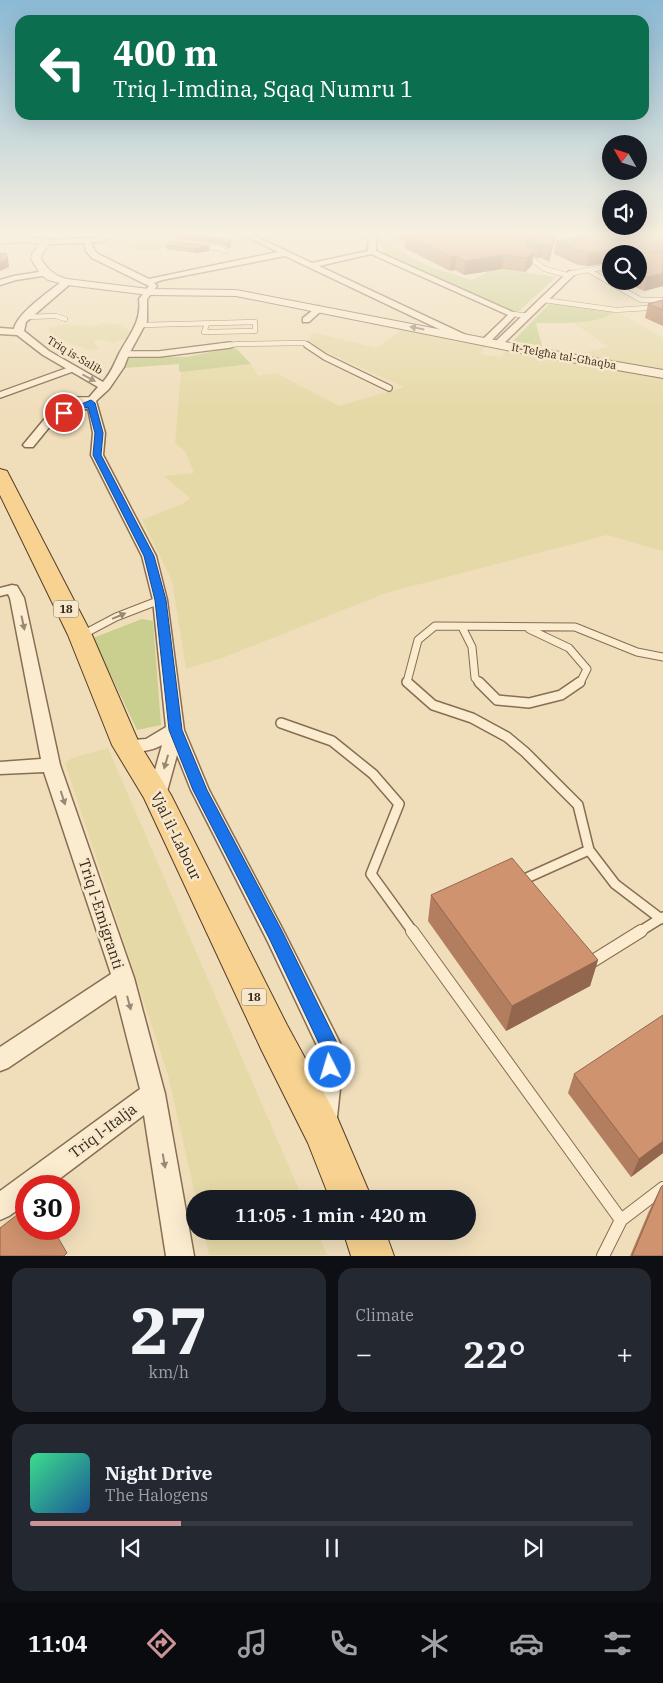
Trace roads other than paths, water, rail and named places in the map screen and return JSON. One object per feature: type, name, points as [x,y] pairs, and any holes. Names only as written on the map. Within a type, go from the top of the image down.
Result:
[{"type":"main road","name":"Vjal il-Labour","points":[[0,476],[80,636],[126,745],[157,795],[274,1037],[323,1131],[346,1190]]},
{"type":"main road","points":[[368,1240],[374,1256]]},
{"type":"street","points":[[0,331],[19,332],[20,324],[52,293]]},
{"type":"street","points":[[29,445],[50,418],[91,402],[105,387],[142,326],[145,310],[142,299],[146,293]]},
{"type":"street","points":[[230,293],[465,338]]},
{"type":"street","points":[[370,293],[465,338]]},
{"type":"street","points":[[464,293],[512,314],[486,341]]},
{"type":"street","points":[[499,344],[552,293]]},
{"type":"street","points":[[306,320],[318,309]]},
{"type":"street","name":"Triq is-Salib","points":[[19,332],[46,353],[105,387]]},
{"type":"street","name":"It-Telgħa tal-Għaqba","points":[[465,338],[663,374]]},
{"type":"street","points":[[91,402],[99,433],[97,455],[149,556],[160,600],[175,730],[200,790],[276,936],[332,1051],[323,1131]]},
{"type":"street","name":"Triq l-Emigranti","points":[[0,592],[12,589],[18,598],[51,765],[123,978],[153,1094],[180,1256]]},
{"type":"street","points":[[126,745],[149,745],[175,730]]},
{"type":"street","points":[[157,795],[175,730]]},
{"type":"street","points":[[0,768],[51,765]]},
{"type":"street","points":[[0,1060],[123,978]]},
{"type":"street","name":"Triq l-Italja","points":[[43,1175],[153,1094]]},
{"type":"street","name":"Triq l-Italja","points":[[0,1208],[15,1196]]},
{"type":"lane","points":[[628,293],[641,300],[663,300]]},
{"type":"lane","points":[[544,300],[616,310],[663,307]]},
{"type":"lane","points":[[512,314],[528,316]]},
{"type":"lane","points":[[26,317],[56,316],[65,319]]},
{"type":"lane","points":[[142,326],[255,322],[255,331],[204,332],[207,324]]},
{"type":"lane","points":[[124,354],[159,354],[238,344],[304,343],[325,358],[389,388]]},
{"type":"lane","points":[[0,395],[72,369]]},
{"type":"lane","points":[[65,396],[91,402]]},
{"type":"lane","points":[[80,636],[116,617],[160,600]]},
{"type":"lane","points":[[584,967],[662,918],[615,884],[588,850],[578,805],[525,752],[507,737],[472,718],[433,705],[407,682],[418,640],[435,626],[576,627],[636,652],[663,657]]},
{"type":"lane","points":[[462,627],[472,647],[475,678],[497,700],[529,703],[561,695],[580,682],[587,669],[569,648],[544,635],[522,627]]},
{"type":"lane","points":[[281,723],[332,741],[373,774],[399,804],[372,874],[621,1220]]},
{"type":"lane","points":[[510,878],[523,881],[588,850]]},
{"type":"lane","points":[[603,1256],[621,1220],[663,1188]]}]
